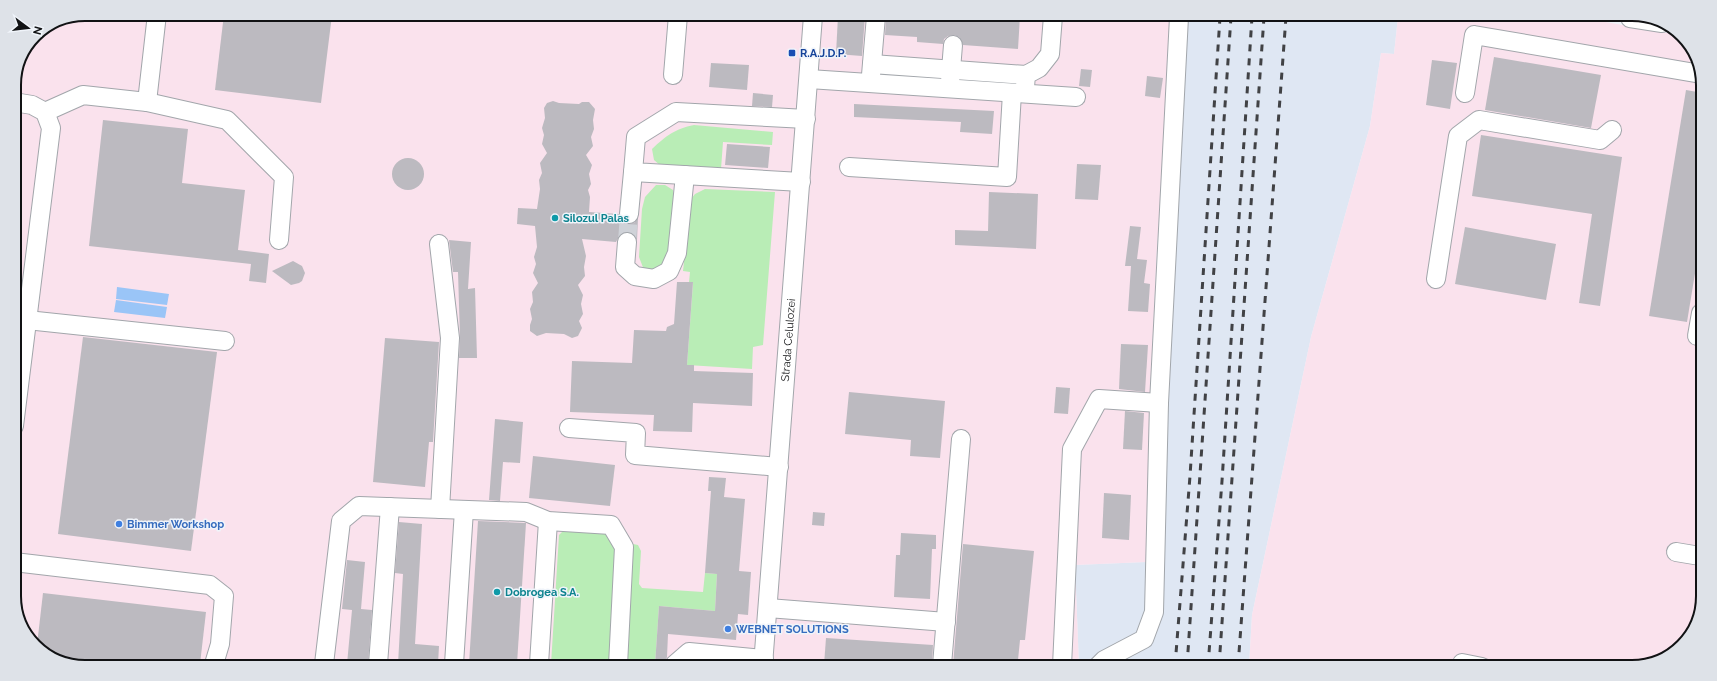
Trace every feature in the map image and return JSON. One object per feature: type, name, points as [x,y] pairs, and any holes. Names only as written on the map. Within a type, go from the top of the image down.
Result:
[{"type":"street","points":[[147,102],[156,21]]},
{"type":"street","points":[[673,75],[678,21]]},
{"type":"street","name":"Strada Celulozei","points":[[763,660],[813,21]]},
{"type":"street","points":[[871,83],[876,21]]},
{"type":"street","points":[[872,64],[1026,74],[1039,68],[1050,54],[1053,21]]},
{"type":"street","points":[[1104,660],[1144,639],[1154,612],[1159,403],[1179,21]]},
{"type":"street","points":[[1465,93],[1474,35],[1695,73]]},
{"type":"street","points":[[950,88],[953,45]]},
{"type":"street","points":[[849,167],[1007,177],[1018,93],[1026,74]]},
{"type":"street","points":[[809,79],[1076,97]]},
{"type":"street","points":[[45,112],[82,95],[147,102],[228,120],[284,177],[279,240]]},
{"type":"street","points":[[21,103],[32,105],[45,112],[51,128],[21,373]]},
{"type":"street","points":[[629,214],[636,137],[676,112],[806,119]]},
{"type":"street","points":[[1436,279],[1458,136],[1479,120],[1600,140],[1612,130]]},
{"type":"street","points":[[633,172],[801,182]]},
{"type":"street","points":[[627,242],[625,267],[635,276],[654,279],[669,271],[677,253],[685,175]]},
{"type":"street","points":[[438,244],[450,338],[440,509]]},
{"type":"street","points":[[28,320],[225,341]]},
{"type":"street","points":[[1065,660],[1072,449],[1099,399],[1159,403]]},
{"type":"street","points":[[569,428],[636,434],[635,455],[779,466]]},
{"type":"street","points":[[942,660],[961,439]]},
{"type":"street","points":[[324,660],[341,521],[359,506],[526,512],[548,521],[611,525],[624,547],[618,660]]},
{"type":"street","points":[[378,660],[390,507]]},
{"type":"street","points":[[454,660],[464,510]]},
{"type":"street","points":[[539,660],[548,521]]},
{"type":"street","points":[[1676,552],[1696,555]]},
{"type":"street","points":[[21,563],[210,585],[224,596],[220,644],[215,660]]},
{"type":"street","points":[[768,608],[946,622]]},
{"type":"street","points":[[680,660],[689,652],[748,660]]},
{"type":"shaded area","points":[[85,21],[1171,21],[1170,71],[1157,246],[1150,395],[1153,407],[1146,562],[1075,565],[1079,660],[85,660],[64,657],[46,647],[34,635],[24,617],[21,600],[21,85],[22,72],[26,60],[33,48],[48,48],[49,32],[72,22]]},
{"type":"shaded area","points":[[1171,21],[1398,21],[1394,54],[1381,53],[1370,126],[1311,337],[1252,615],[1249,660],[1079,660],[1075,565],[1146,562],[1150,395]]},
{"type":"shaded area","points":[[1398,21],[1600,21],[1670,33],[1683,46],[1693,64],[1696,81],[1696,596],[1693,617],[1685,632],[1671,647],[1653,657],[1632,660],[1249,660],[1252,615],[1311,337],[1370,126],[1381,53],[1394,54]]},
{"type":"green space","points":[[694,125],[773,132],[772,145],[723,142],[721,169],[661,166],[654,160],[652,149],[657,144],[676,131]]},
{"type":"green space","points":[[656,185],[665,185],[673,190],[676,201],[671,254],[662,270],[644,270],[639,257],[642,209],[645,197]]},
{"type":"green space","points":[[705,189],[775,192],[763,345],[753,347],[752,369],[687,365],[693,283],[689,282],[690,272],[683,271],[691,199],[695,194]]},
{"type":"green space","points":[[575,528],[602,531],[615,540],[611,660],[551,660],[559,535],[563,531]]},
{"type":"green space","points":[[633,544],[638,545],[641,551],[639,584],[642,588],[703,592],[705,573],[717,574],[715,611],[659,606],[655,660],[622,660],[630,549]]},
{"type":"water","points":[[117,287],[169,294],[167,305],[116,299]]},
{"type":"water","points":[[116,300],[167,307],[165,318],[114,312]]},
{"type":"building","points":[[223,21],[331,21],[321,103],[215,90]]},
{"type":"building","points":[[838,21],[865,21],[862,56],[836,54]]},
{"type":"building","points":[[886,21],[1020,21],[1018,49],[963,45],[959,37],[954,35],[948,36],[944,39],[943,44],[917,42],[917,37],[885,35]]},
{"type":"building","points":[[1494,57],[1601,75],[1591,128],[1485,110]]},
{"type":"building","points":[[1432,60],[1457,63],[1450,109],[1426,105]]},
{"type":"building","points":[[711,63],[749,65],[747,90],[709,87]]},
{"type":"building","points":[[1081,69],[1092,70],[1090,87],[1079,86]]},
{"type":"building","points":[[1147,76],[1163,78],[1160,98],[1145,96]]},
{"type":"building","points":[[1686,90],[1696,92],[1696,267],[1687,322],[1649,316]]},
{"type":"building","points":[[753,93],[773,95],[772,107],[752,106]]},
{"type":"building","name":"Silozul Palas","points":[[553,101],[559,103],[579,104],[582,102],[589,102],[595,109],[593,120],[594,129],[591,137],[593,146],[586,155],[592,165],[589,174],[591,184],[588,190],[590,197],[589,212],[619,214],[623,222],[628,224],[634,223],[638,218],[637,240],[633,234],[627,232],[622,233],[616,242],[582,239],[586,256],[584,267],[585,276],[578,285],[583,295],[581,304],[583,314],[579,321],[582,328],[578,336],[572,338],[564,334],[546,333],[537,336],[530,331],[532,319],[530,309],[533,302],[532,292],[538,283],[533,273],[536,264],[534,257],[537,247],[535,226],[517,224],[518,208],[537,209],[540,189],[539,180],[542,173],[540,163],[547,153],[542,144],[544,135],[542,128],[545,118],[544,108],[547,103]]},
{"type":"building","points":[[854,104],[994,111],[992,134],[960,132],[961,122],[854,117]]},
{"type":"building","points":[[103,120],[188,129],[182,183],[245,190],[238,250],[269,254],[266,283],[249,281],[251,264],[89,246]]},
{"type":"building","points":[[1481,135],[1622,157],[1600,306],[1579,303],[1592,214],[1472,196]]},
{"type":"building","points":[[727,144],[770,147],[768,168],[725,165]]},
{"type":"building","points":[[411,158],[417,160],[422,165],[424,174],[422,183],[417,188],[405,190],[399,188],[394,183],[392,171],[394,165],[399,160]]},
{"type":"building","points":[[1077,164],[1101,165],[1098,200],[1075,199]]},
{"type":"building","points":[[989,192],[1038,194],[1036,249],[955,245],[955,230],[988,231]]},
{"type":"building","points":[[1130,226],[1141,227],[1137,259],[1147,260],[1144,283],[1150,284],[1148,312],[1128,311],[1131,266],[1125,266]]},
{"type":"building","points":[[1465,227],[1556,244],[1546,300],[1455,284]]},
{"type":"building","points":[[449,240],[471,242],[468,289],[475,288],[477,358],[459,358],[460,338],[458,272],[453,272]]},
{"type":"building","points":[[293,261],[302,266],[305,273],[302,281],[291,285],[272,271]]},
{"type":"building","points":[[677,282],[693,282],[687,365],[694,365],[694,371],[753,373],[752,406],[693,403],[692,432],[653,431],[654,415],[570,412],[572,361],[632,363],[634,330],[666,331],[667,327],[674,324]]},
{"type":"building","points":[[83,337],[217,352],[191,551],[58,534]]},
{"type":"building","points":[[385,338],[439,342],[433,442],[429,442],[425,487],[373,482]]},
{"type":"building","points":[[1121,344],[1148,345],[1145,392],[1119,389]]},
{"type":"building","points":[[1056,387],[1070,388],[1068,414],[1054,413]]},
{"type":"building","points":[[849,392],[945,401],[940,458],[910,456],[911,440],[845,434]]},
{"type":"building","points":[[1125,411],[1144,413],[1142,450],[1123,449]]},
{"type":"building","points":[[495,419],[523,422],[520,463],[503,462],[500,501],[489,500]]},
{"type":"building","points":[[533,456],[615,465],[610,506],[529,498]]},
{"type":"building","points":[[709,477],[726,478],[724,497],[745,499],[739,571],[751,572],[748,615],[738,614],[736,640],[668,634],[666,660],[655,660],[659,606],[715,611],[717,574],[705,573],[711,491],[708,491]]},
{"type":"building","points":[[1104,493],[1131,495],[1129,540],[1102,538]]},
{"type":"building","points":[[813,512],[825,513],[824,526],[812,525]]},
{"type":"building","name":"Dobrogea S.A.","points":[[478,521],[526,523],[517,660],[469,660]]},
{"type":"building","points":[[399,522],[422,524],[415,644],[439,646],[438,660],[398,660],[403,574],[395,573]]},
{"type":"building","points":[[901,533],[936,535],[936,549],[932,549],[930,599],[894,597],[896,555],[900,555]]},
{"type":"building","points":[[963,544],[1034,551],[1025,640],[1020,640],[1018,660],[953,660]]},
{"type":"building","points":[[347,560],[365,562],[361,609],[372,610],[368,660],[347,660],[352,610],[342,609]]},
{"type":"building","points":[[43,593],[206,612],[200,660],[72,659],[64,657],[46,647],[38,639]]},
{"type":"building","points":[[826,638],[933,645],[932,660],[824,660]]},
{"type":"tunnel","points":[[627,242],[629,214]]},
{"type":"railway","points":[[1175,660],[1190,476],[1220,21]]},
{"type":"railway","points":[[1187,660],[1231,21]]},
{"type":"railway","points":[[1208,660],[1222,481],[1252,21]]},
{"type":"railway","points":[[1219,660],[1264,21]]},
{"type":"railway","points":[[1238,660],[1286,21]]},
{"type":"place","name":"R.A.J.D.P.","points":[[792,53]]},
{"type":"place","name":"Silozul Palas","points":[[555,218]]},
{"type":"place","name":"Bimmer Workshop","points":[[119,524]]},
{"type":"place","name":"Dobrogea S.A.","points":[[497,592]]},
{"type":"place","name":"WEBNET SOLUTIONS","points":[[728,629]]}]
